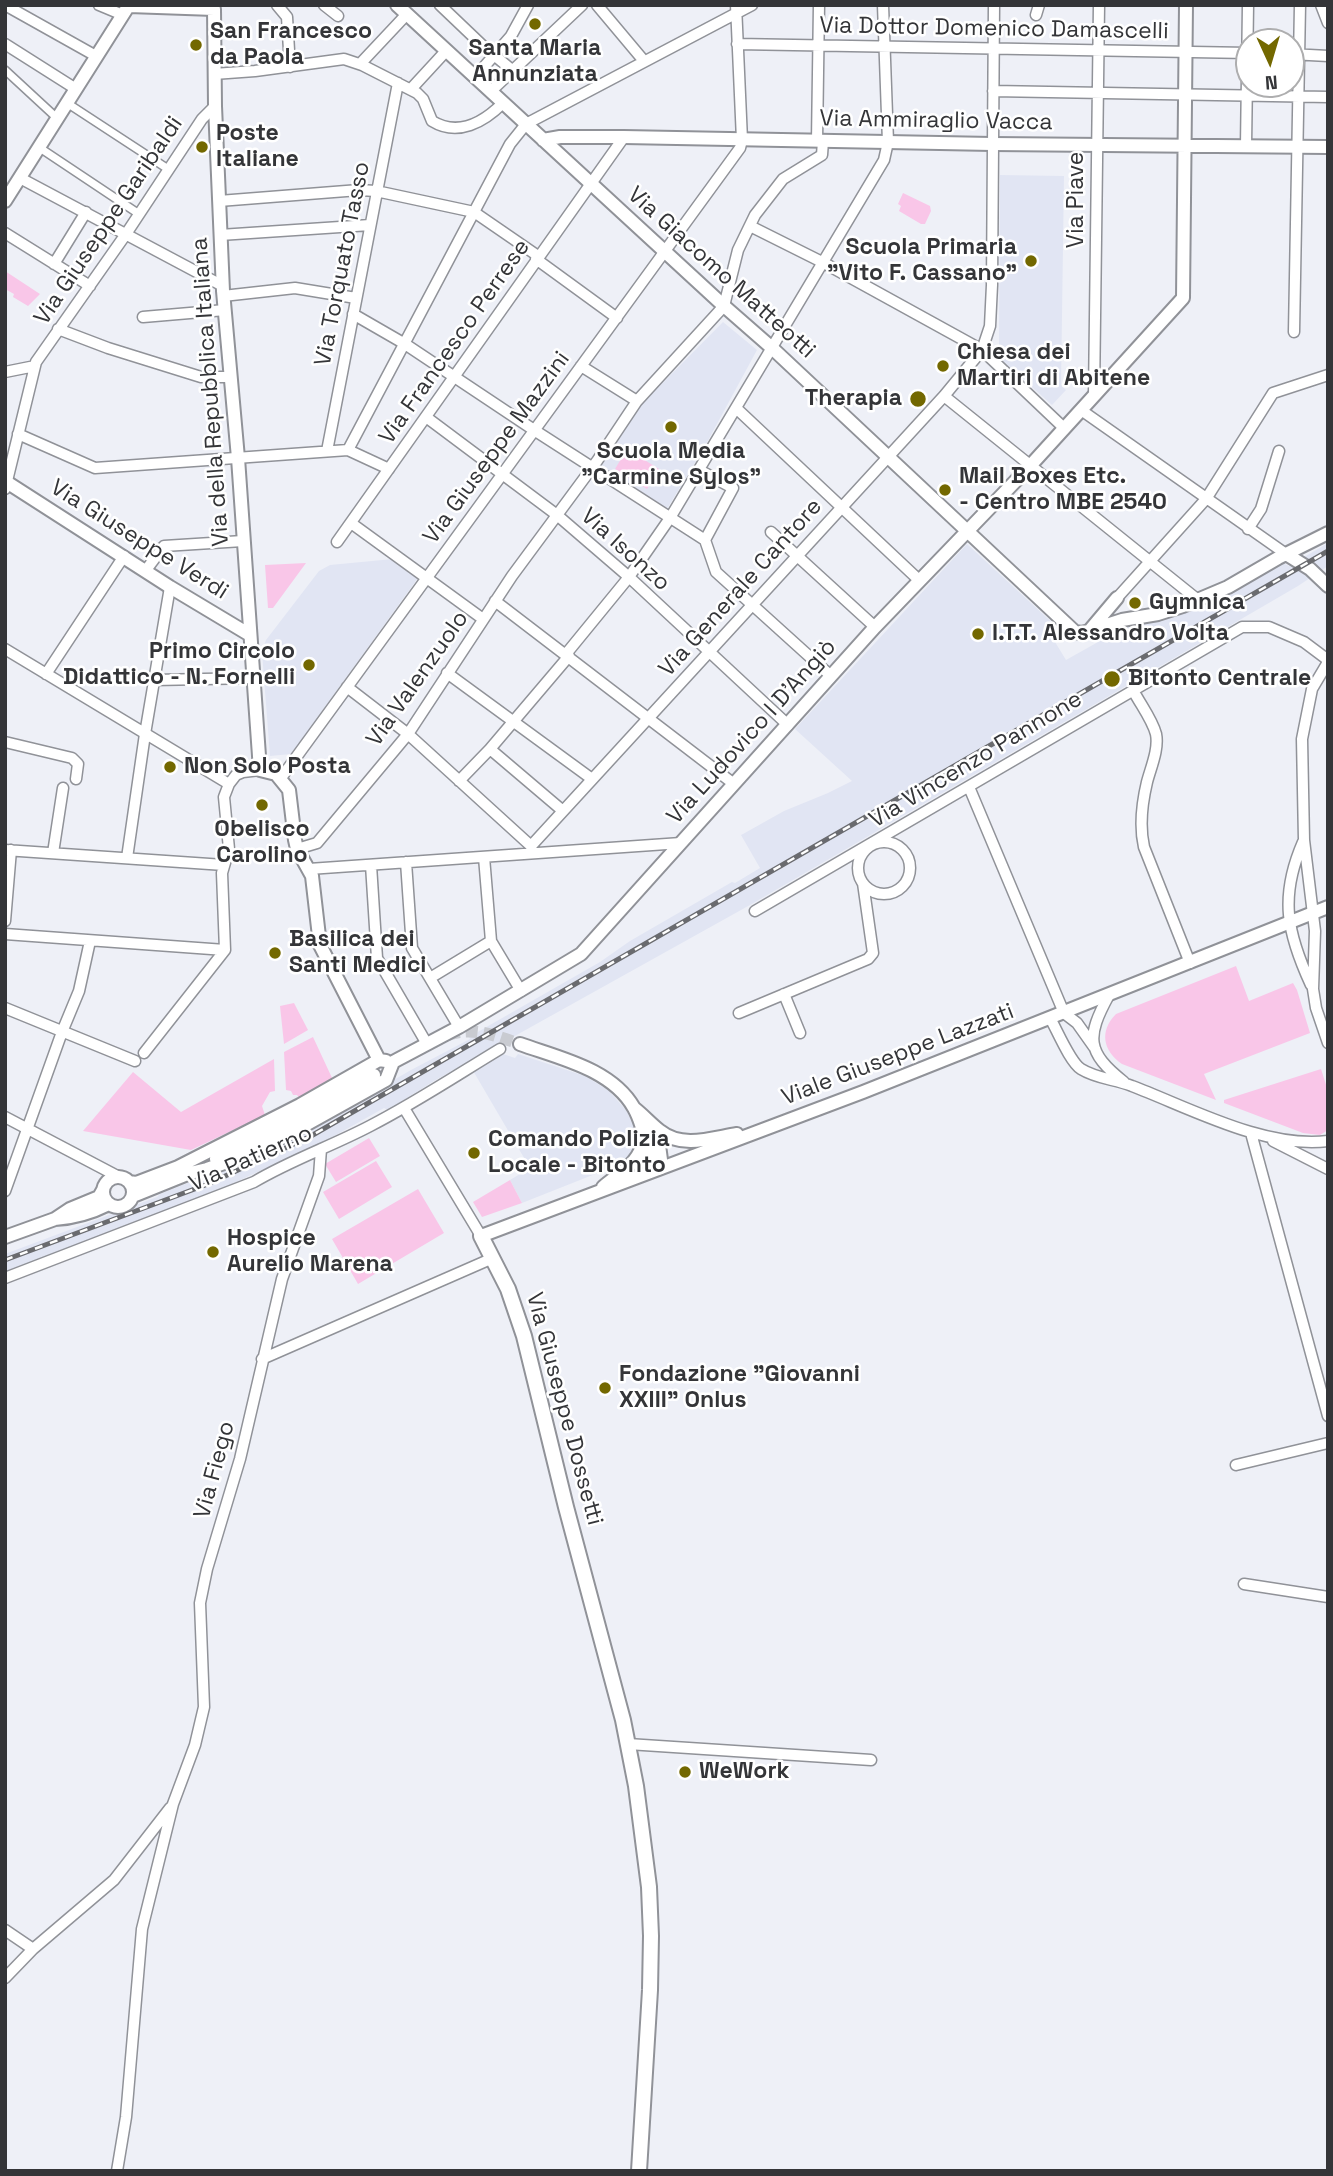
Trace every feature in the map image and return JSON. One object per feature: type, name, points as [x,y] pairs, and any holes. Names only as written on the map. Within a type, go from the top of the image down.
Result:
[{"type":"main road","name":"Via Giuseppe Dossetti","points":[[481,1236],[515,1307],[524,1336],[628,1744],[649,1887],[651,1936],[639,2171]]},
{"type":"street","points":[[5,5],[96,56]]},
{"type":"street","points":[[7,193],[40,148],[127,9],[99,5]]},
{"type":"street","points":[[277,5],[287,17],[289,67]]},
{"type":"street","points":[[324,5],[338,16]]},
{"type":"street","points":[[440,5],[512,70]]},
{"type":"street","points":[[475,77],[512,36],[528,5]]},
{"type":"street","points":[[491,91],[582,5]]},
{"type":"street","points":[[597,5],[644,61]]},
{"type":"street","points":[[348,450],[510,144],[526,124],[736,10],[752,5]]},
{"type":"street","points":[[724,306],[738,250],[755,215],[783,179],[822,155],[819,5]]},
{"type":"street","points":[[459,781],[490,749],[568,655],[629,577],[670,518],[884,160],[888,142],[883,5]]},
{"type":"street","points":[[982,350],[990,326],[994,5]]},
{"type":"street","name":"Via Piave","points":[[1094,395],[1099,5]]},
{"type":"street","name":"Via Ludovico I D'Angiò","points":[[309,869],[484,857],[531,849],[681,843],[875,627],[1030,466],[1183,299],[1185,5]]},
{"type":"street","points":[[1248,5],[1248,28]]},
{"type":"street","points":[[1298,28],[1300,5]]},
{"type":"street","points":[[1321,5],[1328,23]]},
{"type":"street","name":"Via della Repubblica Italiana","points":[[127,9],[214,9],[223,291],[260,770]]},
{"type":"street","points":[[360,64],[402,10]]},
{"type":"street","name":"Via Giacomo Matteotti","points":[[402,10],[772,348],[968,532],[1082,631]]},
{"type":"street","points":[[736,10],[743,140]]},
{"type":"street","points":[[5,44],[76,89]]},
{"type":"street","name":"Via Dottor Domenico Damascelli","points":[[737,44],[1235,53]]},
{"type":"street","points":[[411,89],[446,51]]},
{"type":"street","points":[[1305,55],[1328,56]]},
{"type":"street","points":[[214,74],[289,67],[344,58],[411,89],[423,99],[432,121],[448,128],[478,123],[503,103]]},
{"type":"street","points":[[5,70],[58,119]]},
{"type":"street","name":"Via Torquato Tasso","points":[[327,452],[398,83]]},
{"type":"street","points":[[993,92],[1235,95]]},
{"type":"street","points":[[1305,96],[1328,97]]},
{"type":"street","points":[[1246,146],[1247,98]]},
{"type":"street","points":[[1294,332],[1299,98]]},
{"type":"street","points":[[67,103],[169,170]]},
{"type":"street","name":"Via Giuseppe Garibaldi","points":[[6,484],[34,366],[202,120],[215,106]]},
{"type":"street","name":"Via Ammiraglio Vacca","points":[[543,139],[624,137],[1328,147]]},
{"type":"street","name":"Via Francesco Perrese","points":[[337,542],[624,137]]},
{"type":"street","name":"Via Giuseppe Mazzini","points":[[281,778],[666,251],[743,140]]},
{"type":"street","points":[[40,148],[139,214]]},
{"type":"street","points":[[20,178],[126,234],[223,291],[295,288],[356,298]]},
{"type":"street","points":[[219,201],[359,190],[376,191],[474,212],[617,318]]},
{"type":"street","points":[[54,264],[86,212]]},
{"type":"street","points":[[220,235],[370,225]]},
{"type":"street","points":[[750,226],[824,263],[982,350],[1064,428]]},
{"type":"street","points":[[5,233],[89,286]]},
{"type":"street","name":"Via Valenzuolo","points":[[297,849],[317,843],[408,734],[495,601],[637,401],[724,306]]},
{"type":"street","points":[[143,317],[225,310]]},
{"type":"street","points":[[353,314],[405,344],[705,540],[716,572],[831,676]]},
{"type":"street","points":[[58,329],[108,348],[201,377],[230,377]]},
{"type":"street","name":"Via Generale Cantore","points":[[531,849],[944,396],[982,350]]},
{"type":"street","points":[[5,372],[34,366]]},
{"type":"street","points":[[581,366],[637,401]]},
{"type":"street","points":[[1082,631],[1151,562],[1206,499],[1273,393],[1328,375]]},
{"type":"street","points":[[944,396],[1198,600]]},
{"type":"street","points":[[736,408],[920,581]]},
{"type":"street","points":[[1081,410],[1310,569],[1328,586]]},
{"type":"street","name":"Via Isonzo","points":[[426,417],[557,515],[629,577],[788,725]]},
{"type":"street","points":[[18,434],[95,468],[348,450],[389,469]]},
{"type":"street","points":[[1248,528],[1261,509],[1279,451]]},
{"type":"street","points":[[699,470],[733,488],[705,540]]},
{"type":"street","name":"Via Giuseppe Verdi","points":[[6,484],[250,635]]},
{"type":"street","points":[[351,523],[483,619]]},
{"type":"street","points":[[771,532],[875,627]]},
{"type":"street","points":[[1082,631],[1171,611],[1228,587],[1328,533]]},
{"type":"street","points":[[146,570],[164,546],[243,541]]},
{"type":"street","points":[[46,674],[124,556]]},
{"type":"street","points":[[127,858],[170,586]]},
{"type":"street","points":[[1117,598],[1122,620]]},
{"type":"street","points":[[495,601],[734,784]]},
{"type":"street","name":"Via Vincenzo Pannone","points":[[755,911],[1242,627],[1269,628],[1304,642],[1328,661]]},
{"type":"street","points":[[5,649],[229,784]]},
{"type":"street","points":[[1328,661],[1312,690],[1302,739],[1304,840],[1315,931],[1313,989],[1316,1008],[1328,1043]]},
{"type":"street","points":[[447,673],[592,779]]},
{"type":"street","points":[[154,680],[254,678]]},
{"type":"street","points":[[347,687],[408,734],[531,849]]},
{"type":"street","points":[[1133,690],[1156,734],[1155,752],[1141,817],[1141,834],[1190,963]]},
{"type":"street","points":[[5,742],[72,758],[78,764],[76,779]]},
{"type":"street","points":[[490,749],[563,811]]},
{"type":"street","points":[[144,1053],[225,950],[222,873],[229,849],[225,797],[229,784],[236,775],[260,770],[270,771],[281,778],[290,794],[297,849],[309,869],[320,945],[379,1060]]},
{"type":"street","points":[[969,787],[1064,1013],[1077,1023],[1109,1070],[1127,1084]]},
{"type":"street","points":[[53,853],[63,788]]},
{"type":"street","points":[[1304,840],[1294,862],[1287,904],[1297,956],[1313,989]]},
{"type":"street","points":[[739,1013],[868,960],[873,953],[863,883],[858,868],[859,860],[870,845],[887,842],[903,850],[908,857],[909,875],[900,888],[885,894],[869,889],[863,883]]},
{"type":"street","points":[[132,1196],[184,1170],[379,1060],[393,1062],[428,1044],[581,954],[681,843]]},
{"type":"street","points":[[5,921],[8,850],[224,865]]},
{"type":"street","points":[[484,857],[491,941],[521,991]]},
{"type":"street","points":[[406,862],[412,948],[459,1027]]},
{"type":"street","points":[[371,865],[377,958],[428,1044]]},
{"type":"street","name":"Viale Giuseppe Lazzati","points":[[481,1236],[766,1129],[1328,907]]},
{"type":"street","points":[[5,934],[225,950]]},
{"type":"street","points":[[5,1191],[79,991],[90,941]]},
{"type":"street","points":[[430,978],[491,941]]},
{"type":"street","points":[[784,995],[800,1033]]},
{"type":"street","points":[[1094,1047],[1094,1028],[1109,995]]},
{"type":"street","points":[[5,1008],[135,1061]]},
{"type":"street","points":[[1050,1018],[1078,1067],[1099,1077],[1127,1084],[1251,1133],[1309,1143],[1328,1141]]},
{"type":"street","points":[[520,1044],[584,1067],[617,1089],[653,1131],[661,1153],[662,1167]]},
{"type":"street","name":"Via Patierno","points":[[5,1278],[254,1182],[404,1108],[500,1049]]},
{"type":"street","points":[[184,1170],[207,1169],[247,1155],[307,1124],[386,1080],[393,1062]]},
{"type":"street","points":[[5,1237],[55,1219],[70,1209],[99,1197],[111,1179],[136,1183],[184,1170],[236,1149],[374,1076]]},
{"type":"street","name":"Via Giuseppe Dossetti","points":[[404,1108],[481,1236]]},
{"type":"street","points":[[634,1108],[661,1132],[676,1140],[692,1142],[766,1129]]},
{"type":"street","points":[[634,1108],[651,1157],[662,1167]]},
{"type":"street","points":[[5,1117],[125,1180],[133,1191],[130,1200],[118,1207],[109,1204],[103,1191]]},
{"type":"street","points":[[1251,1133],[1328,1416]]},
{"type":"street","points":[[594,1194],[636,1160],[642,1150],[644,1135]]},
{"type":"street","points":[[1263,1136],[1328,1169]]},
{"type":"street","name":"Via Fiego","points":[[173,1804],[203,1716],[200,1603],[240,1459],[282,1279],[319,1176],[321,1149]]},
{"type":"street","points":[[55,1219],[73,1218],[109,1204]]},
{"type":"street","points":[[262,1359],[493,1258]]},
{"type":"street","points":[[1236,1465],[1328,1443]]},
{"type":"street","points":[[1244,1584],[1328,1597]]},
{"type":"street","points":[[628,1744],[871,1760]]},
{"type":"street","points":[[5,1978],[33,1949],[114,1880],[173,1804]]},
{"type":"street","points":[[117,2171],[126,2117],[142,1929],[173,1804]]},
{"type":"street","points":[[5,1930],[33,1949]]},
{"type":"shaded area","name":"Scuola Primaria \"Vito F. Cassano\"","points":[[1000,175],[1064,176],[1061,385],[1066,390],[1052,405],[994,353],[999,346]]},
{"type":"shaded area","points":[[903,193],[930,206],[931,211],[925,224],[899,211],[901,206],[898,204]]},
{"type":"shaded area","points":[[5,271],[40,294],[28,306],[5,289]]},
{"type":"shaded area","name":"Scuola Media \"Carmine Sylos\"","points":[[723,322],[757,350],[667,509],[654,504],[646,495],[599,466],[639,407]]},
{"type":"shaded area","points":[[627,449],[659,469],[647,489],[615,469]]},
{"type":"shaded area","points":[[1328,543],[1328,566],[1298,586],[750,905],[434,1081],[388,1110],[384,1108],[327,1140],[210,1194],[5,1274],[5,1254],[157,1197],[311,1128],[470,1039],[469,1037],[600,962],[630,941],[760,868],[741,835],[784,811],[852,781],[795,729],[967,544],[1058,628],[1052,637],[1066,660],[1123,628],[1177,616],[1234,590],[1283,563],[1289,566]]},
{"type":"shaded area","name":"Primo Circolo Didattico - N. Fornelli","points":[[393,559],[418,578],[291,754],[270,756],[262,652],[266,640],[319,571],[330,565]]},
{"type":"shaded area","points":[[306,563],[273,608],[268,608],[265,565]]},
{"type":"shaded area","points":[[1236,966],[1249,1001],[1293,983],[1310,1033],[1204,1074],[1216,1100],[1122,1064],[1107,1047],[1105,1034],[1116,1014]]},
{"type":"shaded area","points":[[294,1003],[308,1030],[284,1044],[280,1006]]},
{"type":"shaded area","points":[[313,1037],[333,1080],[300,1099],[286,1090],[284,1052]]},
{"type":"shaded area","points":[[500,1053],[515,1058],[518,1054],[585,1076],[608,1090],[626,1110],[638,1133],[637,1144],[628,1161],[522,1203],[510,1180],[530,1168],[472,1069]]},
{"type":"shaded area","points":[[274,1059],[275,1091],[270,1092],[262,1106],[265,1115],[191,1150],[83,1131],[133,1072],[181,1112]]},
{"type":"shaded area","points":[[1321,1069],[1328,1091],[1328,1130],[1320,1135],[1303,1133],[1224,1103],[1224,1100]]},
{"type":"shaded area","points":[[369,1138],[380,1156],[336,1182],[325,1164]]},
{"type":"shaded area","points":[[376,1161],[392,1187],[339,1219],[323,1192]]},
{"type":"shaded area","points":[[510,1180],[522,1203],[482,1217],[473,1202]]},
{"type":"shaded area","points":[[418,1189],[444,1233],[358,1284],[332,1239]]},
{"type":"tunnel","points":[[448,1035],[476,1032],[520,1044]]},
{"type":"railway","points":[[5,1260],[208,1184],[311,1136],[1328,551]]},
{"type":"place","name":"Santa Maria Annunziata","points":[[535,24]]},
{"type":"place","name":"San Francesco da Paola","points":[[196,45]]},
{"type":"place","name":"Poste Italiane","points":[[202,147]]},
{"type":"place","name":"Scuola Primaria \"Vito F. Cassano\"","points":[[1031,261]]},
{"type":"place","name":"Chiesa dei Martiri di Abitene","points":[[943,366]]},
{"type":"place","name":"Therapia","points":[[918,399]]},
{"type":"place","name":"Scuola Media \"Carmine Sylos\"","points":[[671,427]]},
{"type":"place","name":"Mail Boxes Etc. - Centro MBE 2540","points":[[945,490]]},
{"type":"place","name":"Gymnica","points":[[1135,603]]},
{"type":"place","name":"I.T.T. Alessandro Volta","points":[[978,634]]},
{"type":"place","name":"Primo Circolo Didattico - N. Fornelli","points":[[309,665]]},
{"type":"place","name":"Bitonto Centrale","points":[[1112,679]]},
{"type":"place","name":"Non Solo Posta","points":[[170,767]]},
{"type":"place","name":"Obelisco Carolino","points":[[262,805]]},
{"type":"place","name":"Basilica dei Santi Medici","points":[[275,953]]},
{"type":"place","name":"Comando Polizia Locale - Bitonto","points":[[474,1153]]},
{"type":"place","name":"Hospice Aurelio Marena","points":[[213,1252]]},
{"type":"place","name":"Fondazione \"Giovanni XXIII\" Onlus","points":[[605,1388]]},
{"type":"place","name":"WeWork","points":[[685,1772]]}]
